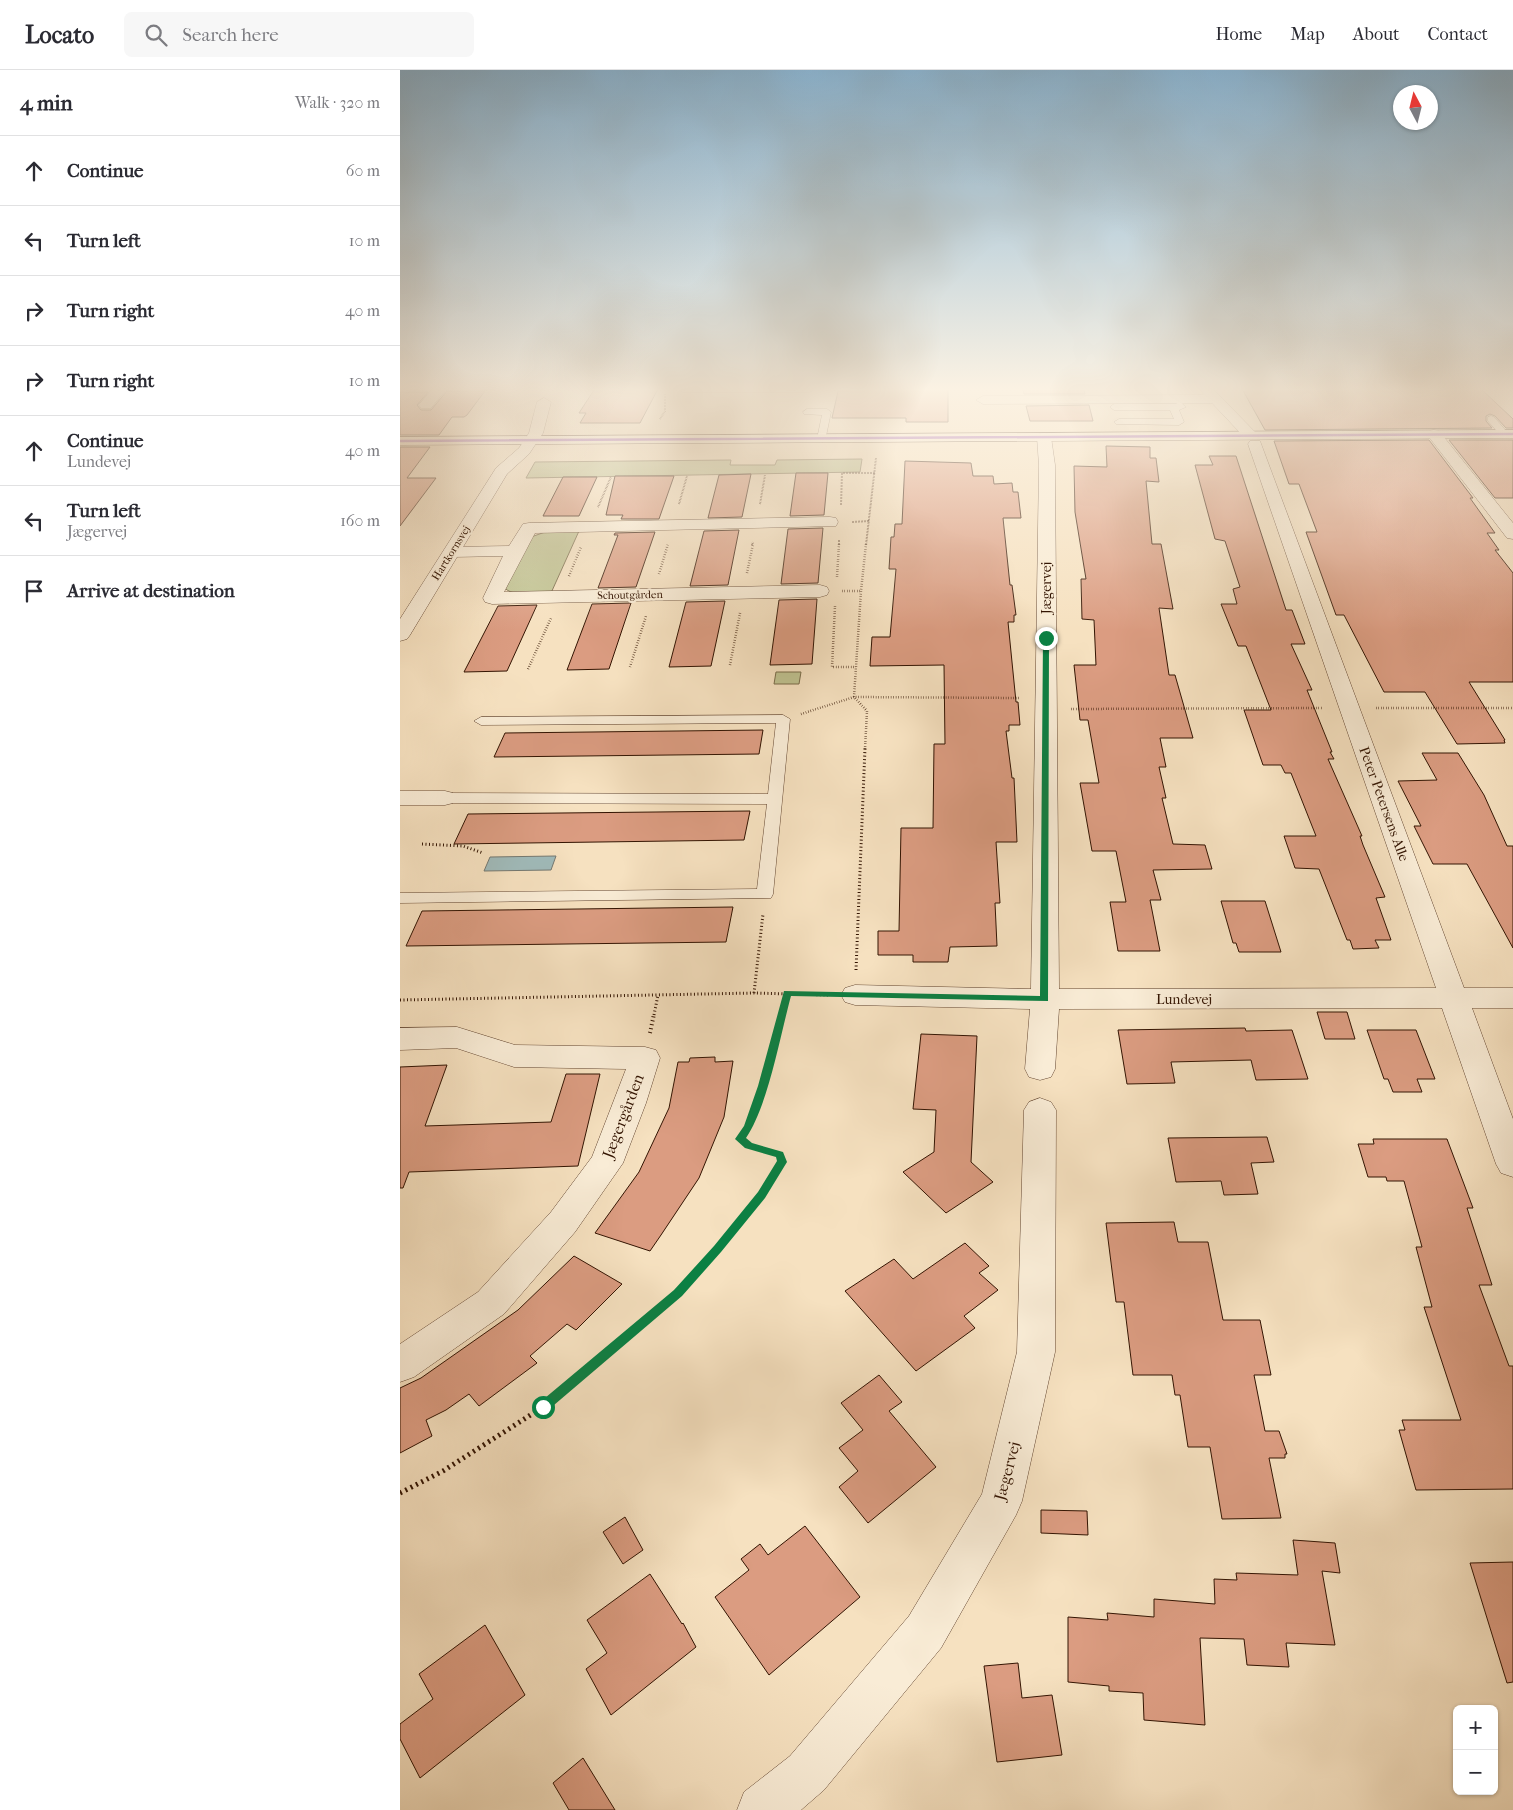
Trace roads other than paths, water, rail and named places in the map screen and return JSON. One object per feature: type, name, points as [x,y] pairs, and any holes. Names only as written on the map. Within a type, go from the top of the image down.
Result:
[{"type":"street","name":"Hartkornsvej","points":[[400,635],[504,468]]},
{"type":"street","name":"Jægervej","points":[[1040,1069],[1044,999],[1047,468]]},
{"type":"street","name":"Peter Petersens Alle","points":[[1262,468],[1513,1164]]},
{"type":"street","points":[[1461,468],[1513,534]]},
{"type":"street","name":"Schoutgården","points":[[828,596],[492,598],[515,551],[529,528],[837,522]]},
{"type":"street","points":[[452,552],[515,551]]},
{"type":"street","points":[[400,798],[445,798]]},
{"type":"street","name":"Lundevej","points":[[855,995],[1044,999],[1513,998]]},
{"type":"street","name":"Jægergården","points":[[400,1039],[457,1037],[514,1056],[645,1058],[630,1103],[606,1163],[563,1222],[491,1303],[400,1365]]},
{"type":"street","name":"Jægervej","points":[[762,1810],[807,1774],[925,1632],[1001,1501],[1036,1352],[1040,1110]]},
{"type":"lane","points":[[400,898],[765,894],[784,719],[481,721]]},
{"type":"lane","points":[[445,798],[775,799]]},
{"type":"water","points":[[556,856],[551,870],[484,871],[490,857]]}]
